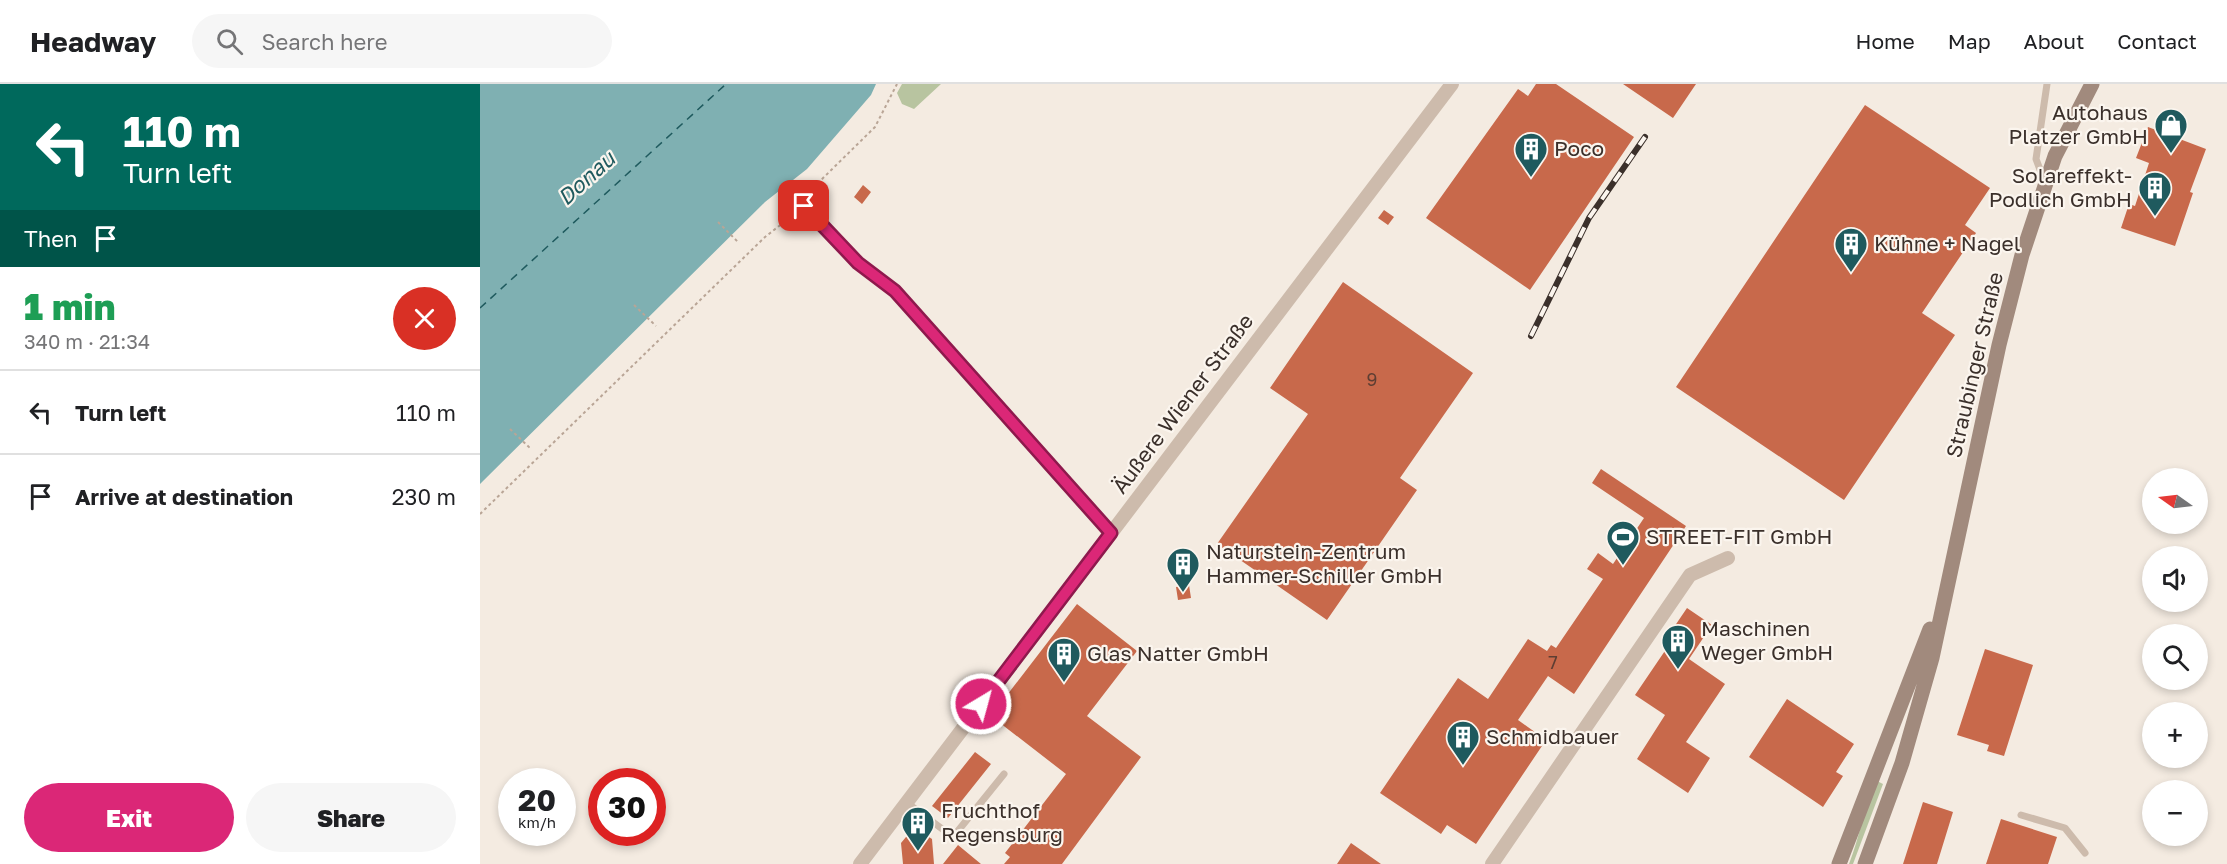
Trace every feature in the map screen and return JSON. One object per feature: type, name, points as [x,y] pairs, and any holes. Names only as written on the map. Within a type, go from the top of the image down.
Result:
[{"type":"main road","name":"Straubinger Straße","points":[[1865,864],[1902,763],[1917,713],[2022,255],[2055,156],[2092,84]]},
{"type":"main road","name":"Straubinger Straße","points":[[1839,864],[1917,666],[1953,561]]},
{"type":"street","name":"Äußere Wiener Straße","points":[[860,864],[1452,84]]},
{"type":"street","points":[[1492,864],[1690,574],[1728,558]]},
{"type":"lane","points":[[2045,183],[2036,159],[2048,84]]},
{"type":"lane","points":[[804,206],[858,263],[895,291],[1111,533]]},
{"type":"lane","points":[[906,802],[953,837],[1004,774]]},
{"type":"lane","points":[[2021,815],[2065,828],[2085,853]]},
{"type":"path","points":[[480,514],[765,237],[804,206],[808,195],[820,180],[875,127],[897,84]]},
{"type":"path","points":[[718,222],[739,243]]},
{"type":"path","points":[[634,305],[656,326]]},
{"type":"path","points":[[510,429],[531,449]]},
{"type":"green space","points":[[902,84],[941,84],[914,109],[902,104],[897,93]]},
{"type":"green space","points":[[1875,780],[1883,784],[1853,864],[1849,864],[1868,801]]},
{"type":"water","name":"Donau","points":[[480,84],[876,84],[871,95],[807,169],[765,202],[480,484]]},
{"type":"building","name":"Poco","points":[[1536,84],[1556,84],[1634,137],[1530,290],[1426,218],[1518,89],[1528,96]]},
{"type":"building","points":[[1623,84],[1696,84],[1673,118]]},
{"type":"building","name":"Kühne + Nagel","points":[[1865,105],[1990,188],[1965,225],[1976,233],[1922,313],[1955,335],[1844,500],[1676,387]]},
{"type":"building","points":[[2148,127],[2206,149],[2190,192],[2193,193],[2175,246],[2121,228],[2129,204],[2135,206],[2149,163],[2136,158]]},
{"type":"building","points":[[863,185],[871,192],[862,204],[854,197]]},
{"type":"building","points":[[1384,210],[1394,217],[1388,225],[1378,218]]},
{"type":"building","points":[[1343,282],[1473,373],[1400,478],[1417,490],[1327,620],[1217,544],[1308,414],[1270,388]]},
{"type":"building","name":"Schmidbauer","points":[[1601,469],[1686,526],[1574,694],[1548,676],[1518,720],[1546,740],[1476,844],[1447,825],[1441,834],[1380,793],[1458,678],[1488,699],[1528,639],[1547,651],[1551,645],[1556,648],[1603,579],[1587,569],[1598,553],[1613,564],[1644,518],[1592,483]]},
{"type":"building","name":"Naturstein-Zentrum Hammer-Schiller GmbH","points":[[1189,585],[1191,598],[1178,600],[1176,587]]},
{"type":"building","name":"Glas Natter GmbH","points":[[1077,604],[1137,651],[1087,716],[1141,757],[1062,864],[1004,864],[1010,857],[1005,853],[1066,774],[991,716]]},
{"type":"building","name":"Maschinen Weger GmbH","points":[[1687,608],[1712,625],[1689,659],[1725,684],[1686,742],[1710,758],[1688,793],[1637,759],[1665,715],[1635,695],[1675,636],[1670,633]]},
{"type":"building","points":[[1985,649],[2033,665],[2004,756],[1987,751],[1989,745],[1957,735]]},
{"type":"building","points":[[1787,699],[1854,744],[1836,772],[1843,776],[1823,807],[1749,757]]},
{"type":"building","points":[[975,752],[991,764],[948,818],[932,806]]},
{"type":"building","points":[[1923,802],[1953,812],[1937,864],[1903,864]]},
{"type":"building","points":[[2001,819],[2057,837],[2048,864],[1986,864]]},
{"type":"building","name":"Fruchthof Regensburg","points":[[926,835],[932,839],[934,864],[903,864],[901,843],[906,837]]},
{"type":"building","points":[[1351,843],[1381,864],[1337,864]]},
{"type":"building","name":"Fruchthof Regensburg","points":[[958,845],[981,864],[943,864]]},
{"type":"ferry route","points":[[480,308],[726,84]]},
{"type":"railway","points":[[1531,336],[1589,218],[1645,137]]},
{"type":"place","name":"Autohaus Platzer GmbH","points":[[2171,154]]},
{"type":"place","name":"Poco","points":[[1531,178]]},
{"type":"place","name":"Solareffekt- Podlich GmbH","points":[[2155,217]]},
{"type":"place","name":"Kühne + Nagel","points":[[1851,273]]},
{"type":"place","name":"STREET-FIT GmbH","points":[[1623,566]]},
{"type":"place","name":"Naturstein-Zentrum Hammer-Schiller GmbH","points":[[1183,593]]},
{"type":"place","name":"Maschinen Weger GmbH","points":[[1678,670]]},
{"type":"place","name":"Glas Natter GmbH","points":[[1064,683]]},
{"type":"place","name":"Schmidbauer","points":[[1463,766]]},
{"type":"place","name":"Fruchthof Regensburg","points":[[918,852]]},
{"type":"route","points":[[804,206],[858,263],[895,291],[1111,533],[981,704]]}]
